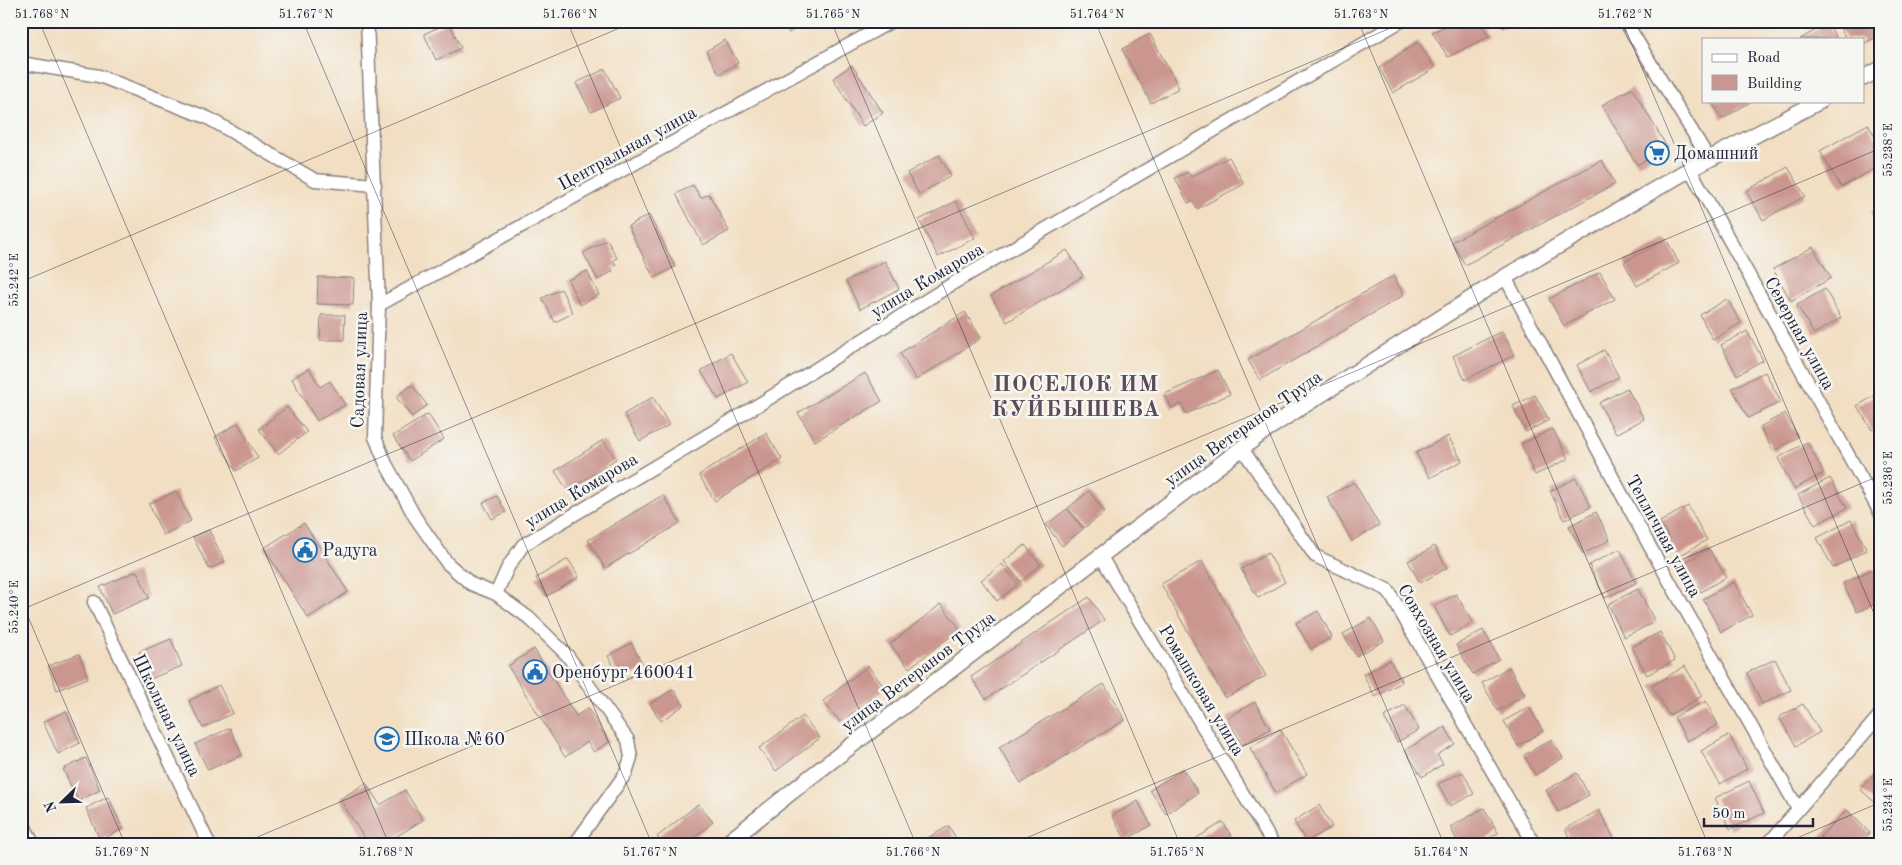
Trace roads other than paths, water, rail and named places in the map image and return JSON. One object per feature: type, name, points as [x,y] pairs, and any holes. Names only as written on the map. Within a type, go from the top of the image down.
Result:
[{"type":"street","name":"Центральная улица","points":[[379,305],[892,21]]},
{"type":"street","name":"улица Комарова","points":[[496,594],[508,567],[523,545],[762,402],[957,281],[1400,21]]},
{"type":"street","points":[[1625,21],[1709,159]]},
{"type":"street","name":"Садовая улица","points":[[369,22],[379,305],[375,437],[386,464],[415,516],[447,563],[471,584],[496,594],[529,618],[567,655],[628,740],[631,756],[626,773],[575,844]]},
{"type":"street","points":[[21,64],[100,76],[208,118],[315,180],[375,185]]},
{"type":"street","name":"улица Ветеранов Труда","points":[[726,844],[1241,447],[1504,277],[1690,169],[1818,102]]},
{"type":"street","name":"Северная улица","points":[[1690,169],[1881,514]]},
{"type":"street","name":"Тепличная улица","points":[[1504,277],[1648,545],[1798,809]]},
{"type":"street","name":"Совхозная улица","points":[[1241,447],[1316,556],[1388,590],[1534,844]]},
{"type":"street","name":"Ромашковая улица","points":[[1100,555],[1273,844]]},
{"type":"street","name":"Школьная улица","points":[[94,602],[209,844]]},
{"type":"street","points":[[1768,844],[1881,714]]},
{"type":"street","points":[[21,819],[33,844]]},
{"type":"place","name":"Домашний","points":[[1657,153]]},
{"type":"place","name":"Радуга","points":[[305,550]]},
{"type":"place","name":"Оренбург 460041","points":[[535,672]]},
{"type":"place","name":"Школа №60","points":[[387,739]]},
{"type":"district","name":"ПОСЕЛОК ИМ КУЙБЫШЕВА","points":[[1076,396]]}]
